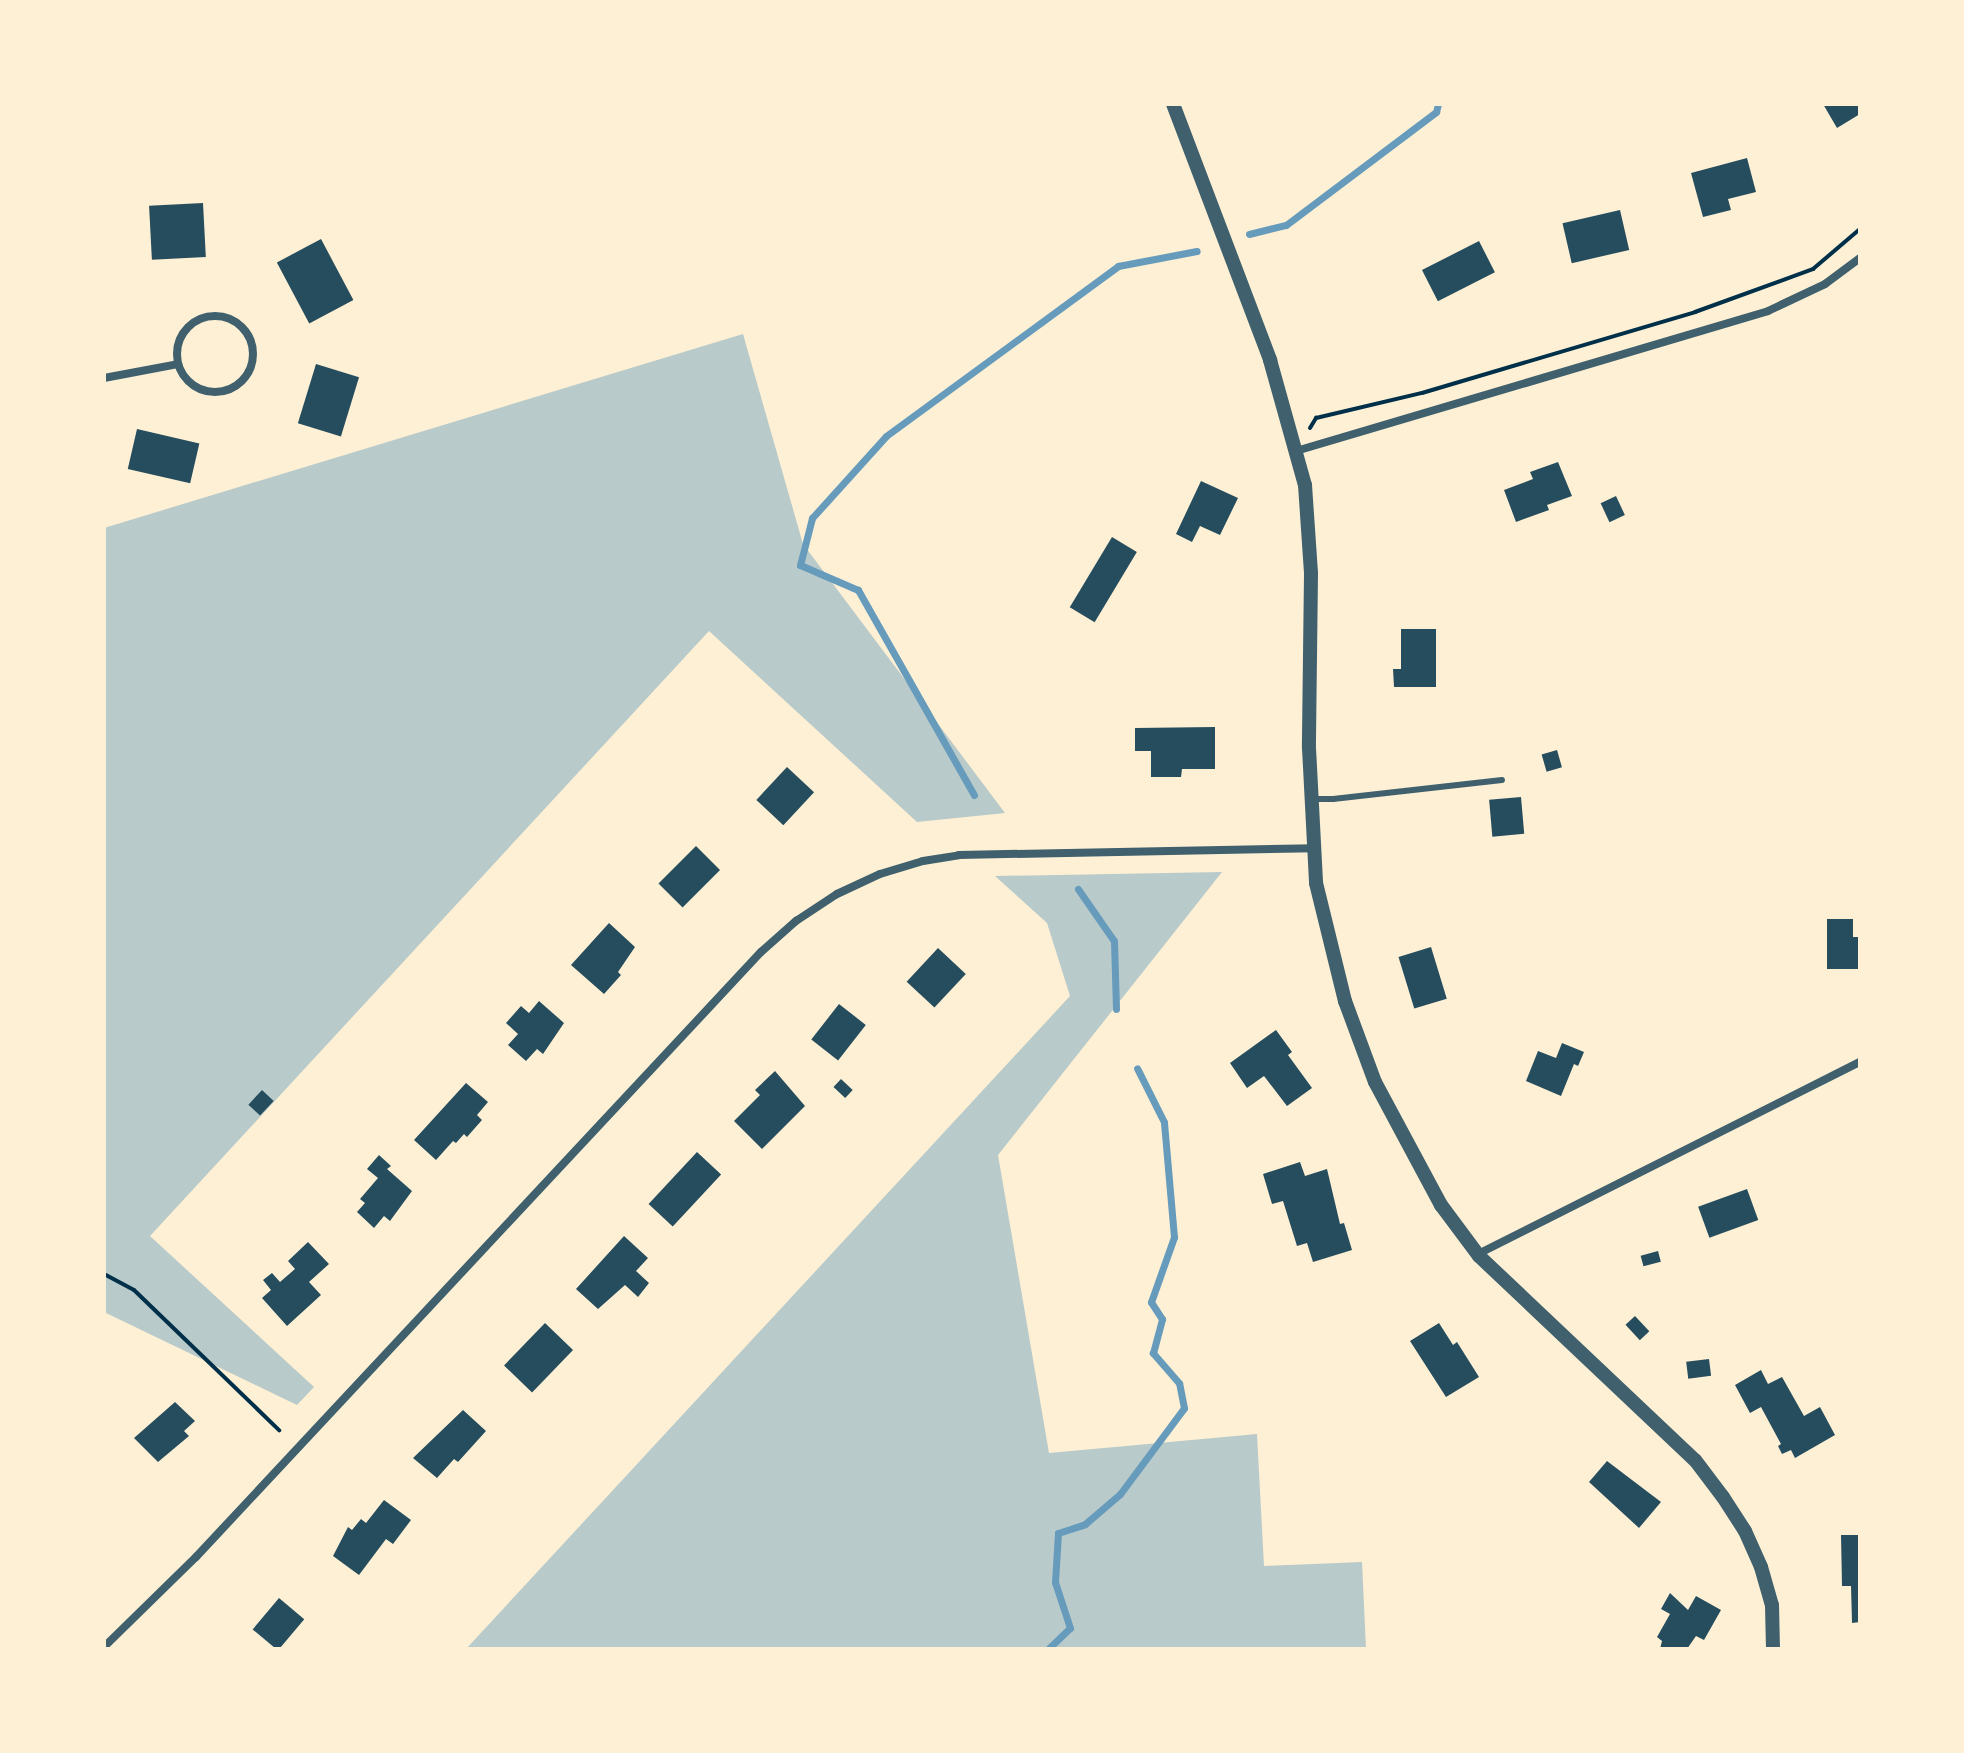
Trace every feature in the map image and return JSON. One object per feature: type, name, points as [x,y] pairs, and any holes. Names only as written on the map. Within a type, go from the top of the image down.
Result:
[{"type":"street","points":[[1173,104],[1270,360],[1305,485],[1311,574],[1311,799],[1316,883],[1345,1001],[1375,1082],[1441,1205],[1478,1254],[1695,1460],[1714,1484],[1745,1531],[1761,1567],[1772,1605],[1773,1649]]},
{"type":"street","points":[[1296,451],[1768,311],[1825,284],[1860,258]]},
{"type":"street","points":[[216,316],[231,320],[244,329],[251,343],[248,373],[225,391],[210,392],[196,387],[185,377],[178,364],[178,348],[183,333],[201,319],[216,316]]},
{"type":"street","points":[[104,378],[178,364]]},
{"type":"street","points":[[104,1647],[196,1557],[761,952],[796,921],[837,894],[880,874],[923,861],[959,855],[1314,848]]},
{"type":"street","points":[[1478,1254],[1860,1062]]},
{"type":"lane","points":[[1311,799],[1502,780]]},
{"type":"path","points":[[1296,451],[1316,418],[1422,393],[1695,312],[1813,269],[1860,229]]},
{"type":"path","points":[[104,1274],[134,1290],[279,1430]]},
{"type":"shaded area","points":[[743,334],[803,544],[1005,813],[917,822],[709,631],[150,1236],[314,1387],[297,1405],[104,1312],[104,528]]},
{"type":"shaded area","points":[[1222,872],[998,1155],[1049,1453],[1257,1434],[1264,1566],[1362,1562],[1366,1649],[466,1649],[1070,996],[1047,923],[995,876]]},
{"type":"building","points":[[1823,104],[1860,104],[1860,114],[1837,128]]},
{"type":"building","points":[[1747,158],[1756,192],[1728,199],[1731,210],[1703,217],[1691,173]]},
{"type":"building","points":[[203,203],[206,257],[152,260],[149,206]]},
{"type":"building","points":[[1620,210],[1629,250],[1572,263],[1563,223]]},
{"type":"building","points":[[321,239],[353,300],[309,323],[277,262]]},
{"type":"building","points":[[1479,241],[1495,272],[1438,301],[1422,270]]},
{"type":"building","points":[[316,364],[359,377],[341,436],[298,423]]},
{"type":"building","points":[[137,429],[199,443],[190,483],[128,469]]},
{"type":"building","points":[[1558,462],[1572,496],[1547,505],[1549,510],[1516,522],[1504,490],[1533,479],[1530,472]]},
{"type":"building","points":[[1201,481],[1238,498],[1220,535],[1200,526],[1192,542],[1176,534]]},
{"type":"building","points":[[1616,496],[1625,515],[1609,522],[1601,503]]},
{"type":"building","points":[[1112,537],[1137,552],[1095,622],[1070,607]]},
{"type":"building","points":[[1401,629],[1436,629],[1436,687],[1394,687],[1393,669],[1401,669]]},
{"type":"building","points":[[1215,727],[1215,769],[1182,769],[1181,777],[1151,777],[1151,751],[1135,751],[1135,728]]},
{"type":"building","points":[[1557,750],[1562,767],[1547,772],[1542,754]]},
{"type":"building","points":[[787,767],[814,792],[783,825],[756,800]]},
{"type":"building","points":[[1521,797],[1524,834],[1492,837],[1489,800]]},
{"type":"building","points":[[696,846],[720,870],[683,908],[659,883]]},
{"type":"building","points":[[1827,919],[1853,919],[1853,937],[1860,937],[1860,969],[1827,969]]},
{"type":"building","points":[[609,923],[635,947],[618,972],[621,975],[604,994],[571,965]]},
{"type":"building","points":[[1431,947],[1447,999],[1414,1009],[1398,957]]},
{"type":"building","points":[[938,948],[966,974],[934,1008],[907,982]]},
{"type":"building","points":[[539,1001],[564,1023],[543,1054],[537,1049],[526,1061],[508,1045],[518,1034],[506,1023],[521,1006],[529,1013]]},
{"type":"building","points":[[839,1004],[866,1025],[838,1060],[811,1039]]},
{"type":"building","points":[[1276,1030],[1292,1052],[1288,1055],[1312,1088],[1287,1106],[1264,1076],[1247,1088],[1230,1063]]},
{"type":"building","points":[[1562,1043],[1584,1052],[1578,1066],[1574,1064],[1561,1096],[1526,1081],[1538,1051],[1556,1058]]},
{"type":"building","points":[[775,1071],[805,1106],[762,1149],[734,1121],[760,1095],[755,1090]]},
{"type":"building","points":[[841,1079],[853,1090],[845,1098],[833,1087]]},
{"type":"building","points":[[466,1083],[488,1102],[477,1115],[482,1120],[467,1137],[464,1134],[456,1143],[453,1141],[436,1160],[414,1140]]},
{"type":"building","points":[[262,1090],[274,1101],[260,1116],[248,1105]]},
{"type":"building","points":[[697,1152],[721,1175],[673,1226],[649,1204]]},
{"type":"building","points":[[379,1155],[391,1166],[387,1169],[412,1191],[390,1221],[384,1216],[374,1228],[357,1212],[365,1203],[360,1199],[378,1178],[367,1169]]},
{"type":"building","points":[[1300,1162],[1305,1176],[1327,1169],[1340,1224],[1344,1223],[1352,1250],[1313,1262],[1307,1243],[1297,1246],[1283,1201],[1272,1204],[1263,1174]]},
{"type":"building","points":[[1747,1189],[1758,1220],[1709,1238],[1698,1207]]},
{"type":"building","points":[[624,1236],[648,1258],[636,1271],[649,1283],[638,1297],[625,1285],[598,1309],[576,1289]]},
{"type":"building","points":[[308,1242],[329,1264],[309,1282],[321,1295],[287,1326],[262,1298],[271,1290],[263,1280],[272,1273],[280,1282],[295,1269],[288,1261]]},
{"type":"building","points":[[1658,1251],[1661,1262],[1643,1266],[1641,1256]]},
{"type":"building","points":[[1635,1316],[1649,1331],[1640,1340],[1625,1325]]},
{"type":"building","points":[[545,1323],[573,1350],[532,1393],[504,1365]]},
{"type":"building","points":[[1439,1323],[1453,1345],[1457,1342],[1479,1377],[1446,1397],[1410,1341]]},
{"type":"building","points":[[1709,1359],[1711,1376],[1688,1379],[1686,1362]]},
{"type":"building","points":[[1761,1370],[1768,1384],[1782,1377],[1804,1416],[1820,1407],[1835,1435],[1795,1458],[1791,1450],[1782,1454],[1778,1446],[1781,1444],[1761,1407],[1750,1413],[1735,1385]]},
{"type":"building","points":[[175,1402],[195,1421],[184,1431],[189,1436],[158,1462],[134,1438]]},
{"type":"building","points":[[463,1410],[486,1431],[458,1462],[454,1459],[437,1478],[413,1458]]},
{"type":"building","points":[[1607,1461],[1661,1502],[1639,1528],[1589,1482]]},
{"type":"building","points":[[384,1500],[411,1520],[393,1544],[386,1539],[359,1575],[333,1556],[348,1527],[352,1530],[361,1519],[366,1523]]},
{"type":"building","points":[[1841,1535],[1860,1535],[1860,1622],[1852,1623],[1851,1586],[1842,1586]]},
{"type":"building","points":[[1670,1593],[1688,1610],[1696,1596],[1721,1610],[1704,1640],[1696,1636],[1687,1649],[1660,1649],[1662,1641],[1657,1637],[1670,1614],[1661,1609]]},
{"type":"building","points":[[279,1598],[304,1619],[279,1649],[253,1629]]},
{"type":"waterway","points":[[1249,234],[1286,225],[1436,112],[1438,104]]},
{"type":"waterway","points":[[974,795],[858,590],[800,565],[812,518],[886,436],[1118,266],[1197,251]]},
{"type":"waterway","points":[[1078,889],[1114,941],[1116,1009]]},
{"type":"waterway","points":[[1048,1649],[1070,1628],[1055,1582],[1058,1533],[1085,1524],[1120,1494],[1184,1408],[1179,1383],[1153,1353],[1162,1319],[1151,1302],[1174,1237],[1164,1122],[1137,1068]]}]
